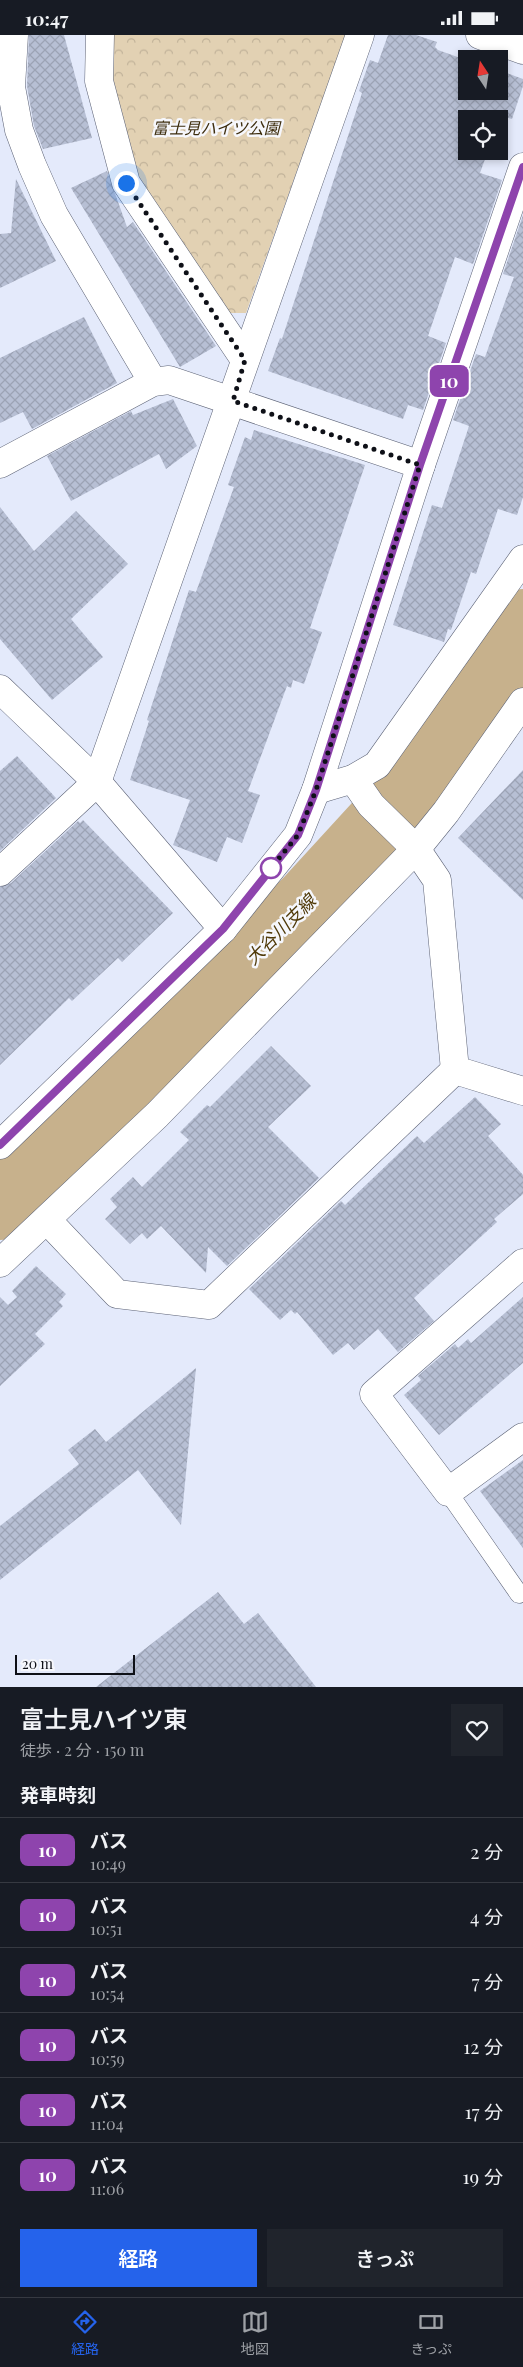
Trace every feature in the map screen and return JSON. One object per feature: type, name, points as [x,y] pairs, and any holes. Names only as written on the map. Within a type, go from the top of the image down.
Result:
[{"type":"street","points":[[14,35],[11,87],[18,130],[32,165],[54,215],[153,382]]},
{"type":"street","points":[[100,35],[99,81],[126,183],[245,360]]},
{"type":"street","points":[[0,872],[98,781],[360,35]]},
{"type":"street","points":[[480,35],[523,50]]},
{"type":"street","points":[[0,1145],[223,929],[298,835],[316,790],[420,465],[523,167]]},
{"type":"street","points":[[0,464],[153,382],[169,380],[420,465]]},
{"type":"street","points":[[316,790],[353,779],[377,765],[523,559]]},
{"type":"street","points":[[0,689],[98,781],[223,929]]},
{"type":"street","points":[[0,1263],[157,1115],[409,842],[446,812],[523,703]]},
{"type":"street","points":[[353,779],[371,805],[409,842],[437,880],[454,1070]]},
{"type":"street","points":[[454,1070],[523,1091]]},
{"type":"street","points":[[47,1220],[118,1294],[209,1305],[454,1070]]},
{"type":"street","points":[[523,1263],[374,1394],[448,1492],[523,1437]]},
{"type":"lane","points":[[448,1492],[519,1594]]},
{"type":"green space","name":"富士見ハイツ公園","points":[[108,35],[346,35],[246,313],[229,313],[136,181],[107,79]]},
{"type":"building","points":[[29,35],[64,35],[92,138],[43,149],[34,126],[27,86]]},
{"type":"building","points":[[388,35],[416,35],[437,42],[435,47],[438,50],[458,57],[458,100],[508,100],[508,73],[523,79],[523,86],[512,119],[508,118],[508,110],[458,110],[458,160],[485,160],[480,173],[502,180],[473,264],[455,257],[428,336],[446,343],[423,410],[408,405],[403,419],[268,371],[280,338],[282,339],[362,93],[359,91],[370,60],[378,63]]},
{"type":"building","points":[[107,171],[127,227],[133,222],[216,346],[180,367],[71,188]]},
{"type":"building","points":[[16,179],[56,261],[0,288],[0,234],[11,233]]},
{"type":"building","points":[[523,215],[523,497],[517,515],[498,509],[476,574],[471,572],[451,630],[448,629],[444,642],[393,625],[432,505],[442,508],[469,426],[453,420],[476,354],[485,357],[514,277],[503,274]]},
{"type":"building","points":[[84,317],[117,383],[32,429],[23,412],[0,423],[0,358]]},
{"type":"building","points":[[173,399],[197,446],[166,469],[159,454],[71,501],[47,456],[131,411],[133,415]]},
{"type":"building","points":[[254,430],[365,465],[310,628],[322,632],[304,684],[293,680],[291,688],[287,686],[248,791],[260,795],[242,843],[227,837],[217,862],[173,845],[190,800],[130,780],[149,721],[147,720],[189,590],[196,592],[234,487],[228,485],[245,437],[251,440]]},
{"type":"building","points":[[0,507],[34,551],[76,511],[128,564],[71,619],[103,657],[52,700],[0,639]]},
{"type":"building","points":[[17,756],[56,798],[0,851],[0,771]]},
{"type":"building","points":[[523,770],[523,900],[458,838]]},
{"type":"building","points":[[83,820],[173,913],[122,962],[118,958],[72,1001],[69,998],[0,1065],[0,887],[11,883],[78,821],[80,823]]},
{"type":"building","points":[[271,1046],[311,1086],[268,1127],[319,1178],[227,1266],[208,1247],[206,1273],[161,1226],[147,1239],[142,1233],[130,1244],[105,1219],[117,1207],[110,1199],[133,1177],[142,1187],[189,1140],[180,1132],[207,1105],[210,1107]]},
{"type":"building","points":[[475,1097],[501,1124],[488,1136],[523,1175],[523,1194],[494,1219],[497,1222],[414,1298],[434,1321],[398,1352],[378,1329],[354,1350],[348,1343],[333,1355],[297,1312],[295,1314],[291,1310],[280,1320],[249,1289],[341,1201],[345,1205],[417,1136],[424,1143]]},
{"type":"building","points":[[36,1266],[66,1294],[59,1302],[63,1306],[35,1334],[45,1344],[0,1386],[0,1297],[8,1305],[17,1297],[12,1291]]},
{"type":"building","points":[[523,1297],[523,1363],[439,1435],[404,1395],[421,1380],[418,1376],[455,1344],[458,1348],[468,1339],[471,1343]]},
{"type":"building","points":[[196,1368],[181,1525],[138,1470],[0,1580],[0,1526],[79,1464],[68,1450],[95,1429],[106,1442]]},
{"type":"building","points":[[523,1460],[523,1548],[480,1491]]},
{"type":"building","points":[[218,1592],[244,1624],[258,1613],[316,1687],[96,1687]]},
{"type":"waterway","name":"大谷川支線","points":[[0,1204],[310,902],[408,795],[523,625]]},
{"type":"bus line","name":"10","points":[[0,1145],[223,929],[298,835],[316,790],[420,465],[523,167]]},
{"type":"route","points":[[126,183],[245,360],[233,401],[420,465],[316,790],[298,835],[271,868]]}]
